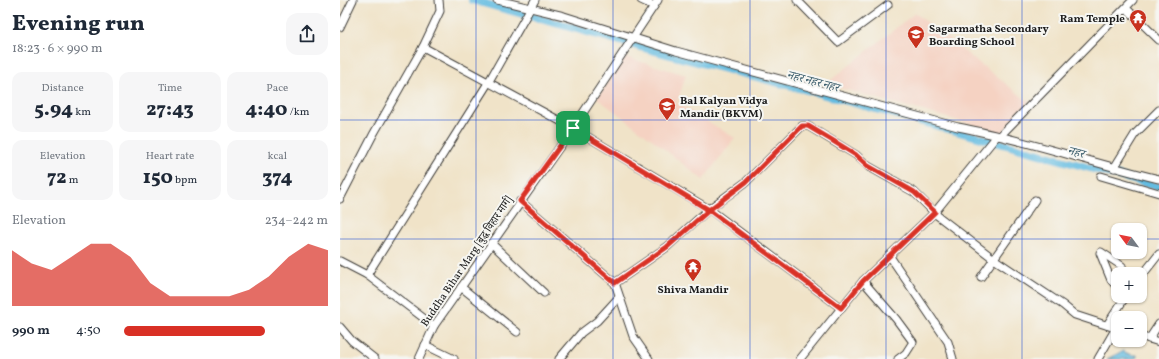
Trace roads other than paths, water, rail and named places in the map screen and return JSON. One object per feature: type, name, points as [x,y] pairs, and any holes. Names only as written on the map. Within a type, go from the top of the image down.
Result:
[{"type":"street","points":[[340,27],[353,0]]},
{"type":"street","points":[[340,199],[373,135],[423,47],[440,11],[439,0]]},
{"type":"street","points":[[497,0],[564,16],[676,51],[1159,180]]},
{"type":"street","points":[[366,275],[488,83],[535,0]]},
{"type":"street","points":[[642,0],[656,3]]},
{"type":"street","points":[[797,0],[838,42],[888,5]]},
{"type":"street","points":[[804,357],[863,281],[935,212],[973,164],[998,136],[1133,0]]},
{"type":"street","name":"Buddha Bihar Marg [बुद्ध विहार मार्ग]","points":[[418,359],[434,326],[520,201],[573,128],[656,3]]},
{"type":"street","points":[[1126,8],[1159,40]]},
{"type":"street","points":[[423,47],[573,128],[709,210],[841,308]]},
{"type":"street","points":[[1114,168],[1121,154],[1135,134],[1159,110]]},
{"type":"street","points":[[615,283],[667,247],[709,210],[746,182],[802,126],[808,126],[856,155],[868,166],[914,192],[938,216],[994,259],[1063,305],[1075,315],[1111,326]]},
{"type":"street","points":[[1101,176],[1159,194]]},
{"type":"street","points":[[981,277],[1035,200]]},
{"type":"street","points":[[520,201],[615,283],[633,336],[646,358]]},
{"type":"street","points":[[491,243],[544,293]]},
{"type":"street","points":[[1111,280],[1100,252],[1122,266]]},
{"type":"street","points":[[1147,269],[1159,254]]},
{"type":"street","points":[[889,255],[948,342],[953,359]]},
{"type":"street","points":[[340,261],[366,275],[434,326]]},
{"type":"street","points":[[863,281],[896,319],[913,342],[906,352],[898,359]]},
{"type":"street","points":[[461,287],[517,332]]},
{"type":"street","points":[[559,359],[581,334],[597,321],[620,297]]},
{"type":"street","points":[[1107,325],[1121,303]]},
{"type":"street","points":[[1159,324],[1149,338],[1159,342]]},
{"type":"street","points":[[340,327],[352,341],[375,359]]},
{"type":"street","points":[[1098,359],[1111,338]]},
{"type":"street","points":[[425,345],[454,359]]},
{"type":"water","points":[[1123,351],[1131,355],[1137,355],[1137,357],[1134,359],[1107,359]]},
{"type":"waterway","name":"नहर नहर नहर","points":[[472,0],[627,43]]},
{"type":"waterway","name":"नहर नहर नहर","points":[[633,45],[803,89],[1159,187]]},
{"type":"place","name":"Ram Temple","points":[[1138,33]]},
{"type":"place","name":"Sagarmatha Secondary Boarding School","points":[[916,49]]},
{"type":"place","name":"Bal Kalyan Vidya Mandir (BKVM)","points":[[667,121]]},
{"type":"place","name":"Shiva Mandir","points":[[693,282]]},
{"type":"water label","name":"नहर","points":[[1076,152]]}]
